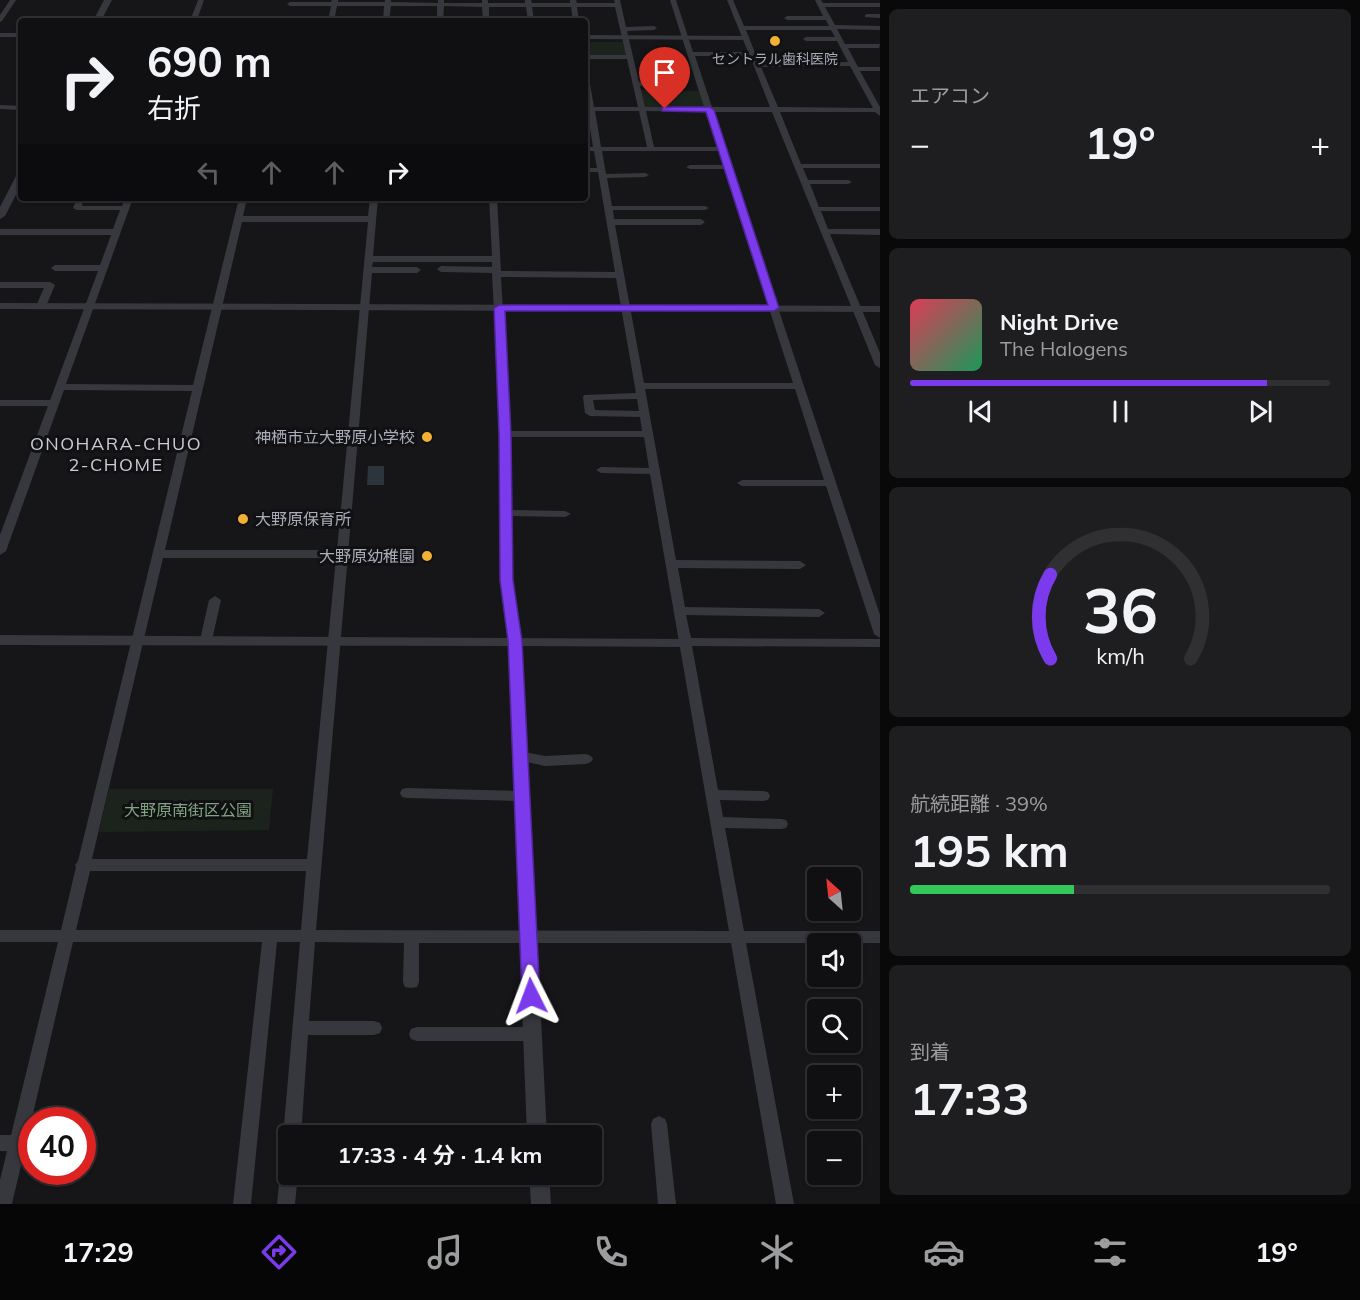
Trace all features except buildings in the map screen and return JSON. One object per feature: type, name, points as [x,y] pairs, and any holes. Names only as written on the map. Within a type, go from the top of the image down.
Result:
[{"type":"street","points":[[0,20],[13,0]]},
{"type":"street","points":[[99,18],[108,0]]},
{"type":"street","points":[[195,18],[201,0]]},
{"type":"street","points":[[673,0],[880,634]]},
{"type":"street","points":[[730,0],[880,365]]},
{"type":"street","points":[[287,18],[290,2],[617,3],[651,149]]},
{"type":"street","points":[[332,18],[335,2]]},
{"type":"street","points":[[386,18],[388,2]]},
{"type":"street","points":[[440,18],[441,2]]},
{"type":"street","points":[[485,2],[486,18]]},
{"type":"street","points":[[529,2],[531,18]]},
{"type":"street","points":[[573,3],[576,18]]},
{"type":"street","points":[[795,10],[820,5],[880,6]]},
{"type":"street","points":[[785,1204],[711,795],[681,611],[670,564],[647,434],[603,173],[588,109],[879,111],[820,5]]},
{"type":"street","points":[[867,16],[880,16]]},
{"type":"street","points":[[788,18],[828,18]]},
{"type":"street","points":[[588,37],[654,28]]},
{"type":"street","points":[[742,28],[880,28]]},
{"type":"street","points":[[624,33],[715,41],[746,38]]},
{"type":"street","points":[[0,35],[18,36]]},
{"type":"street","points":[[806,39],[879,46]]},
{"type":"street","points":[[691,54],[753,54]]},
{"type":"street","points":[[588,57],[630,57]]},
{"type":"street","points":[[757,65],[854,66],[880,69]]},
{"type":"street","points":[[636,84],[668,84]]},
{"type":"street","points":[[0,107],[18,108]]},
{"type":"street","points":[[588,149],[722,149]]},
{"type":"street","points":[[798,166],[880,166]]},
{"type":"street","points":[[690,167],[728,167]]},
{"type":"street","points":[[588,170],[645,175]]},
{"type":"street","points":[[0,216],[18,182]]},
{"type":"street","points":[[805,182],[848,182]]},
{"type":"street","points":[[608,204],[646,200]]},
{"type":"street","points":[[80,201],[76,208],[126,208]]},
{"type":"street","points":[[0,552],[128,201]]},
{"type":"street","points":[[2,1202],[9,1143],[67,936],[82,865],[242,201]]},
{"type":"street","points":[[293,1125],[374,201]]},
{"type":"street","points":[[493,201],[505,434],[507,580],[515,641],[537,1125]]},
{"type":"street","points":[[608,204],[705,208]]},
{"type":"street","points":[[816,208],[880,209]]},
{"type":"street","points":[[238,219],[372,219]]},
{"type":"street","points":[[610,222],[701,222]]},
{"type":"street","points":[[0,231],[117,232]]},
{"type":"street","points":[[825,231],[880,232]]},
{"type":"street","points":[[368,259],[619,275]]},
{"type":"street","points":[[55,268],[104,268]]},
{"type":"street","points":[[441,269],[496,268]]},
{"type":"street","points":[[367,270],[417,270]]},
{"type":"street","points":[[0,285],[51,285],[41,306]]},
{"type":"street","points":[[0,306],[880,309]]},
{"type":"street","points":[[644,414],[590,413],[588,397],[641,391],[800,386]]},
{"type":"street","points":[[60,387],[198,388]]},
{"type":"street","points":[[0,403],[54,403]]},
{"type":"street","points":[[505,434],[647,434]]},
{"type":"street","points":[[601,471],[654,471]]},
{"type":"street","points":[[742,483],[830,483]]},
{"type":"street","points":[[506,513],[565,514]]},
{"type":"street","points":[[158,554],[342,554]]},
{"type":"street","points":[[670,564],[800,565]]},
{"type":"street","points":[[206,640],[215,600]]},
{"type":"street","points":[[681,611],[819,613]]},
{"type":"street","points":[[0,640],[880,643]]},
{"type":"street","points":[[519,756],[545,761],[586,759]]},
{"type":"street","points":[[406,793],[521,796]]},
{"type":"street","points":[[711,795],[763,796]]},
{"type":"street","points":[[717,822],[781,824]]},
{"type":"street","points":[[82,865],[314,865]]},
{"type":"street","points":[[0,936],[737,939],[880,937]]},
{"type":"street","points":[[242,1204],[270,938]]},
{"type":"street","points":[[411,982],[412,938]]},
{"type":"street","points":[[301,1028],[374,1028]]},
{"type":"street","points":[[417,1034],[533,1034]]},
{"type":"street","points":[[658,1124],[667,1204]]},
{"type":"street","points":[[286,1204],[288,1185]]},
{"type":"street","points":[[540,1185],[541,1204]]},
{"type":"green space","points":[[588,42],[623,42],[627,55],[588,55]]},
{"type":"green space","points":[[641,90],[699,91],[704,108],[645,108]]},
{"type":"green space","name":"大野原南街区公園","points":[[109,789],[273,789],[269,830],[99,832]]},
{"type":"shaded area","points":[[368,466],[384,466],[384,485],[367,485]]},
{"type":"place","name":"セントラル歯科医院","points":[[775,41]]},
{"type":"place","name":"神栖市立大野原小学校","points":[[427,437]]},
{"type":"place","name":"大野原保育所","points":[[243,519]]},
{"type":"place","name":"大野原幼稚園","points":[[427,556]]},
{"type":"district","name":"ONOHARA-CHUO 2-CHOME","points":[[116,454]]},
{"type":"route","points":[[531,996],[515,641],[507,580],[505,434],[499,308],[774,308],[710,110],[665,109]]}]
